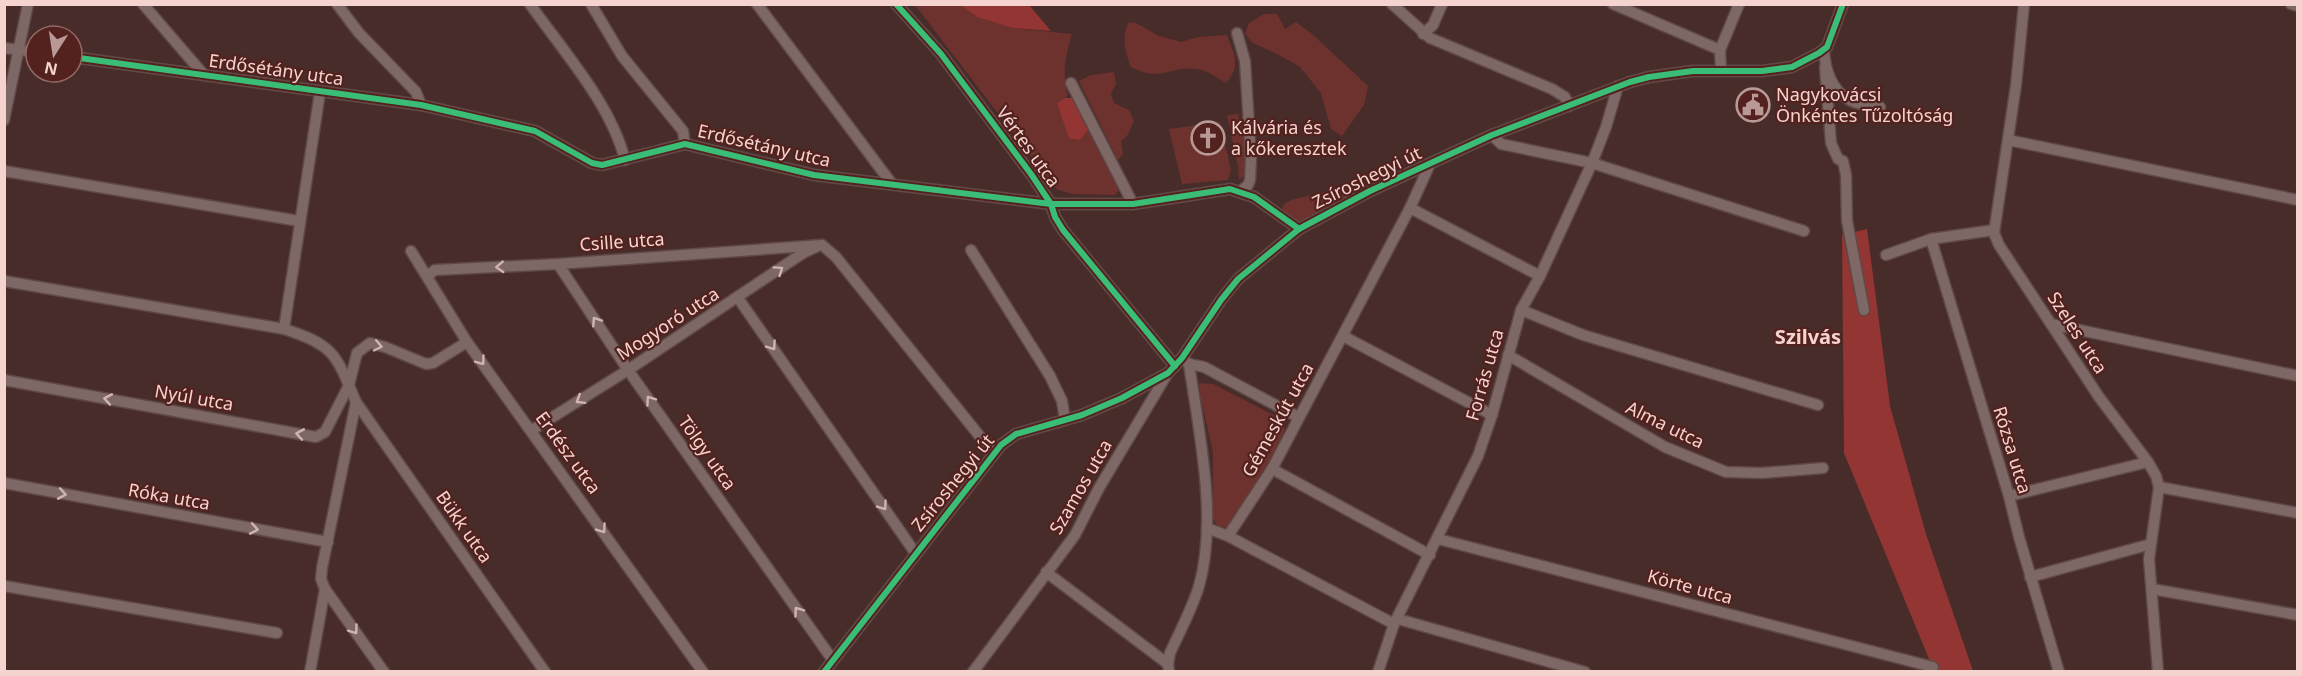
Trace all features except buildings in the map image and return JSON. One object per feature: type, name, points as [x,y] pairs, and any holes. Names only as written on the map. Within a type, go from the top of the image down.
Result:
[{"type":"street","points":[[4,120],[27,4]]},
{"type":"street","points":[[143,4],[204,75]]},
{"type":"street","points":[[337,4],[359,33],[416,92],[421,105]]},
{"type":"street","points":[[530,4],[594,92],[622,148],[625,160]]},
{"type":"street","points":[[591,4],[622,56],[683,131],[685,144]]},
{"type":"street","points":[[757,4],[892,184]]},
{"type":"street","name":"Vértes utca","points":[[896,4],[942,54],[1051,204],[1055,217],[1063,230],[1179,365]]},
{"type":"street","points":[[1392,4],[1423,34],[1552,89],[1564,97],[1569,106]]},
{"type":"street","points":[[1423,34],[1433,25],[1442,4]]},
{"type":"street","points":[[1612,4],[1720,50]]},
{"type":"street","points":[[1721,70],[1720,50],[1739,4]]},
{"type":"street","points":[[1843,4],[1833,34],[1824,50],[1825,67],[1831,143],[1838,159],[1843,161],[1846,175],[1847,221],[1864,310]]},
{"type":"street","points":[[1886,255],[1930,239],[1994,230],[2008,140],[2024,4]]},
{"type":"street","points":[[2291,4],[2298,6]]},
{"type":"street","points":[[1237,33],[1245,61],[1251,159],[1250,180],[1244,193],[1279,213],[1299,229]]},
{"type":"street","points":[[4,48],[24,51]]},
{"type":"street","name":"Zsíroshegyi út","points":[[824,672],[1006,441],[1016,434],[1065,420],[1122,398],[1179,365],[1221,300],[1238,279],[1299,229],[1370,191],[1492,135],[1618,86],[1649,76],[1721,70],[1778,70],[1797,64],[1824,50]]},
{"type":"street","name":"Erdősétány utca","points":[[84,59],[421,105],[536,131],[592,163],[602,165],[685,144],[814,175],[1051,204],[1133,204],[1223,189],[1244,193]]},
{"type":"street","points":[[1825,67],[1835,86],[1848,100],[1880,107]]},
{"type":"street","points":[[1071,83],[1133,204]]},
{"type":"street","name":"Forrás utca","points":[[1378,672],[1396,622],[1478,456],[1492,416],[1521,310],[1540,276],[1592,163],[1618,86]]},
{"type":"street","points":[[284,329],[320,92]]},
{"type":"street","points":[[1492,135],[1497,141],[1508,146],[1592,163],[1804,231]]},
{"type":"street","points":[[2008,140],[2298,200]]},
{"type":"street","name":"Gémeskút utca","points":[[1228,536],[1272,469],[1410,208],[1430,164]]},
{"type":"street","points":[[4,171],[299,221]]},
{"type":"street","points":[[1410,208],[1540,276]]},
{"type":"street","name":"Szeles utca","points":[[1994,230],[1999,245],[2099,397],[2156,476],[2158,487],[2149,559],[2158,672]]},
{"type":"street","name":"Rózsa utca","points":[[1930,239],[2009,496],[2030,577],[2059,672]]},
{"type":"street","points":[[822,244],[836,257],[982,439],[996,451]]},
{"type":"street","name":"Csille utca","points":[[427,276],[435,270],[558,264],[822,244]]},
{"type":"street","name":"Mogyoró utca","points":[[532,430],[628,370],[803,254],[822,244]]},
{"type":"street","name":"Erdész utca","points":[[411,250],[467,342],[704,672]]},
{"type":"street","points":[[971,250],[1050,376],[1062,400],[1065,420]]},
{"type":"street","name":"Tölgy utca","points":[[558,264],[628,370],[832,659]]},
{"type":"street","name":"Bükk utca","points":[[4,281],[284,329],[310,337],[331,351],[339,362],[356,402],[545,672]]},
{"type":"street","points":[[738,298],[916,554]]},
{"type":"street","points":[[1521,310],[1583,335],[1818,405]]},
{"type":"street","points":[[2051,324],[2298,376]]},
{"type":"street","points":[[1343,336],[1492,416]]},
{"type":"street","name":"Nyúl utca","points":[[4,380],[316,437],[325,432],[349,385],[357,353],[370,343],[426,364],[433,363],[467,342]]},
{"type":"street","name":"Alma utca","points":[[1508,355],[1665,447],[1726,472],[1762,473],[1823,468]]},
{"type":"street","points":[[1168,668],[1170,653],[1199,585],[1207,528],[1205,471],[1179,365],[1204,368],[1298,417]]},
{"type":"street","name":"Szamos utca","points":[[973,672],[1075,535],[1099,488],[1179,365]]},
{"type":"street","points":[[356,402],[321,579],[325,589],[384,672]]},
{"type":"street","points":[[2009,496],[2148,462]]},
{"type":"street","points":[[1272,469],[1430,555]]},
{"type":"street","name":"Róka utca","points":[[4,483],[328,542]]},
{"type":"street","points":[[2158,487],[2298,513]]},
{"type":"street","points":[[1207,528],[1228,536],[1396,622],[1585,672]]},
{"type":"street","name":"Körte utca","points":[[1438,539],[1933,667]]},
{"type":"street","points":[[2030,577],[2151,544]]},
{"type":"street","points":[[1046,572],[1168,668]]},
{"type":"street","points":[[4,586],[277,633]]},
{"type":"street","points":[[310,672],[325,589]]},
{"type":"street","points":[[2152,589],[2298,615]]},
{"type":"shaded area","points":[[915,5],[961,5],[977,17],[1012,28],[1072,34],[1065,65],[1068,96],[1057,104],[1080,140],[1088,130],[1119,190],[1115,195],[1072,194],[1056,189]]},
{"type":"shaded area","points":[[961,5],[1029,5],[1051,31],[1012,28],[977,17]]},
{"type":"shaded area","points":[[1264,14],[1277,14],[1285,29],[1296,22],[1368,86],[1364,105],[1342,136],[1331,129],[1321,93],[1300,67],[1253,43],[1245,34],[1249,23]]},
{"type":"shaded area","points":[[1129,22],[1136,23],[1159,36],[1181,42],[1198,37],[1227,35],[1235,60],[1231,77],[1226,83],[1200,70],[1187,68],[1151,74],[1131,67],[1125,44],[1125,33]]},
{"type":"shaded area","points":[[1114,72],[1116,84],[1111,94],[1114,103],[1129,110],[1134,121],[1127,136],[1121,141],[1123,154],[1118,160],[1079,81],[1091,75]]},
{"type":"shaded area","points":[[1065,98],[1072,98],[1088,130],[1080,140],[1069,138],[1057,103]]},
{"type":"shaded area","points":[[1238,114],[1245,152],[1244,176],[1239,180],[1227,115]]},
{"type":"shaded area","points":[[1220,122],[1231,170],[1228,180],[1182,184],[1169,129]]},
{"type":"shaded area","points":[[1354,185],[1366,191],[1301,225],[1281,212],[1284,204],[1291,200]]},
{"type":"shaded area","points":[[1867,229],[1890,406],[1926,534],[1973,671],[1934,671],[1844,453],[1842,235]]},
{"type":"shaded area","points":[[1199,383],[1213,384],[1283,420],[1285,429],[1274,453],[1228,528],[1218,526],[1213,519],[1213,452]]},
{"type":"cycle path","points":[[896,4],[941,54],[1031,174],[1051,204],[1055,217],[1063,230],[1175,366]]},
{"type":"cycle path","points":[[824,672],[1001,445],[1016,434],[1082,415],[1122,398],[1168,373],[1182,358],[1238,279],[1299,229],[1370,191],[1492,135],[1630,82],[1693,71],[1762,71],[1792,67],[1827,47],[1843,4]]},
{"type":"cycle path","points":[[84,59],[421,105],[535,131],[592,163],[602,165],[685,144],[814,175],[1051,204],[1133,204],[1230,189],[1254,197],[1299,229]]},
{"type":"place","name":"Nagykovácsi Önkéntes Tűzoltóság","points":[[1753,105]]},
{"type":"place","name":"Kálvária és a kőkeresztek","points":[[1208,138]]},
{"type":"district","name":"Szilvás","points":[[1808,337]]}]
